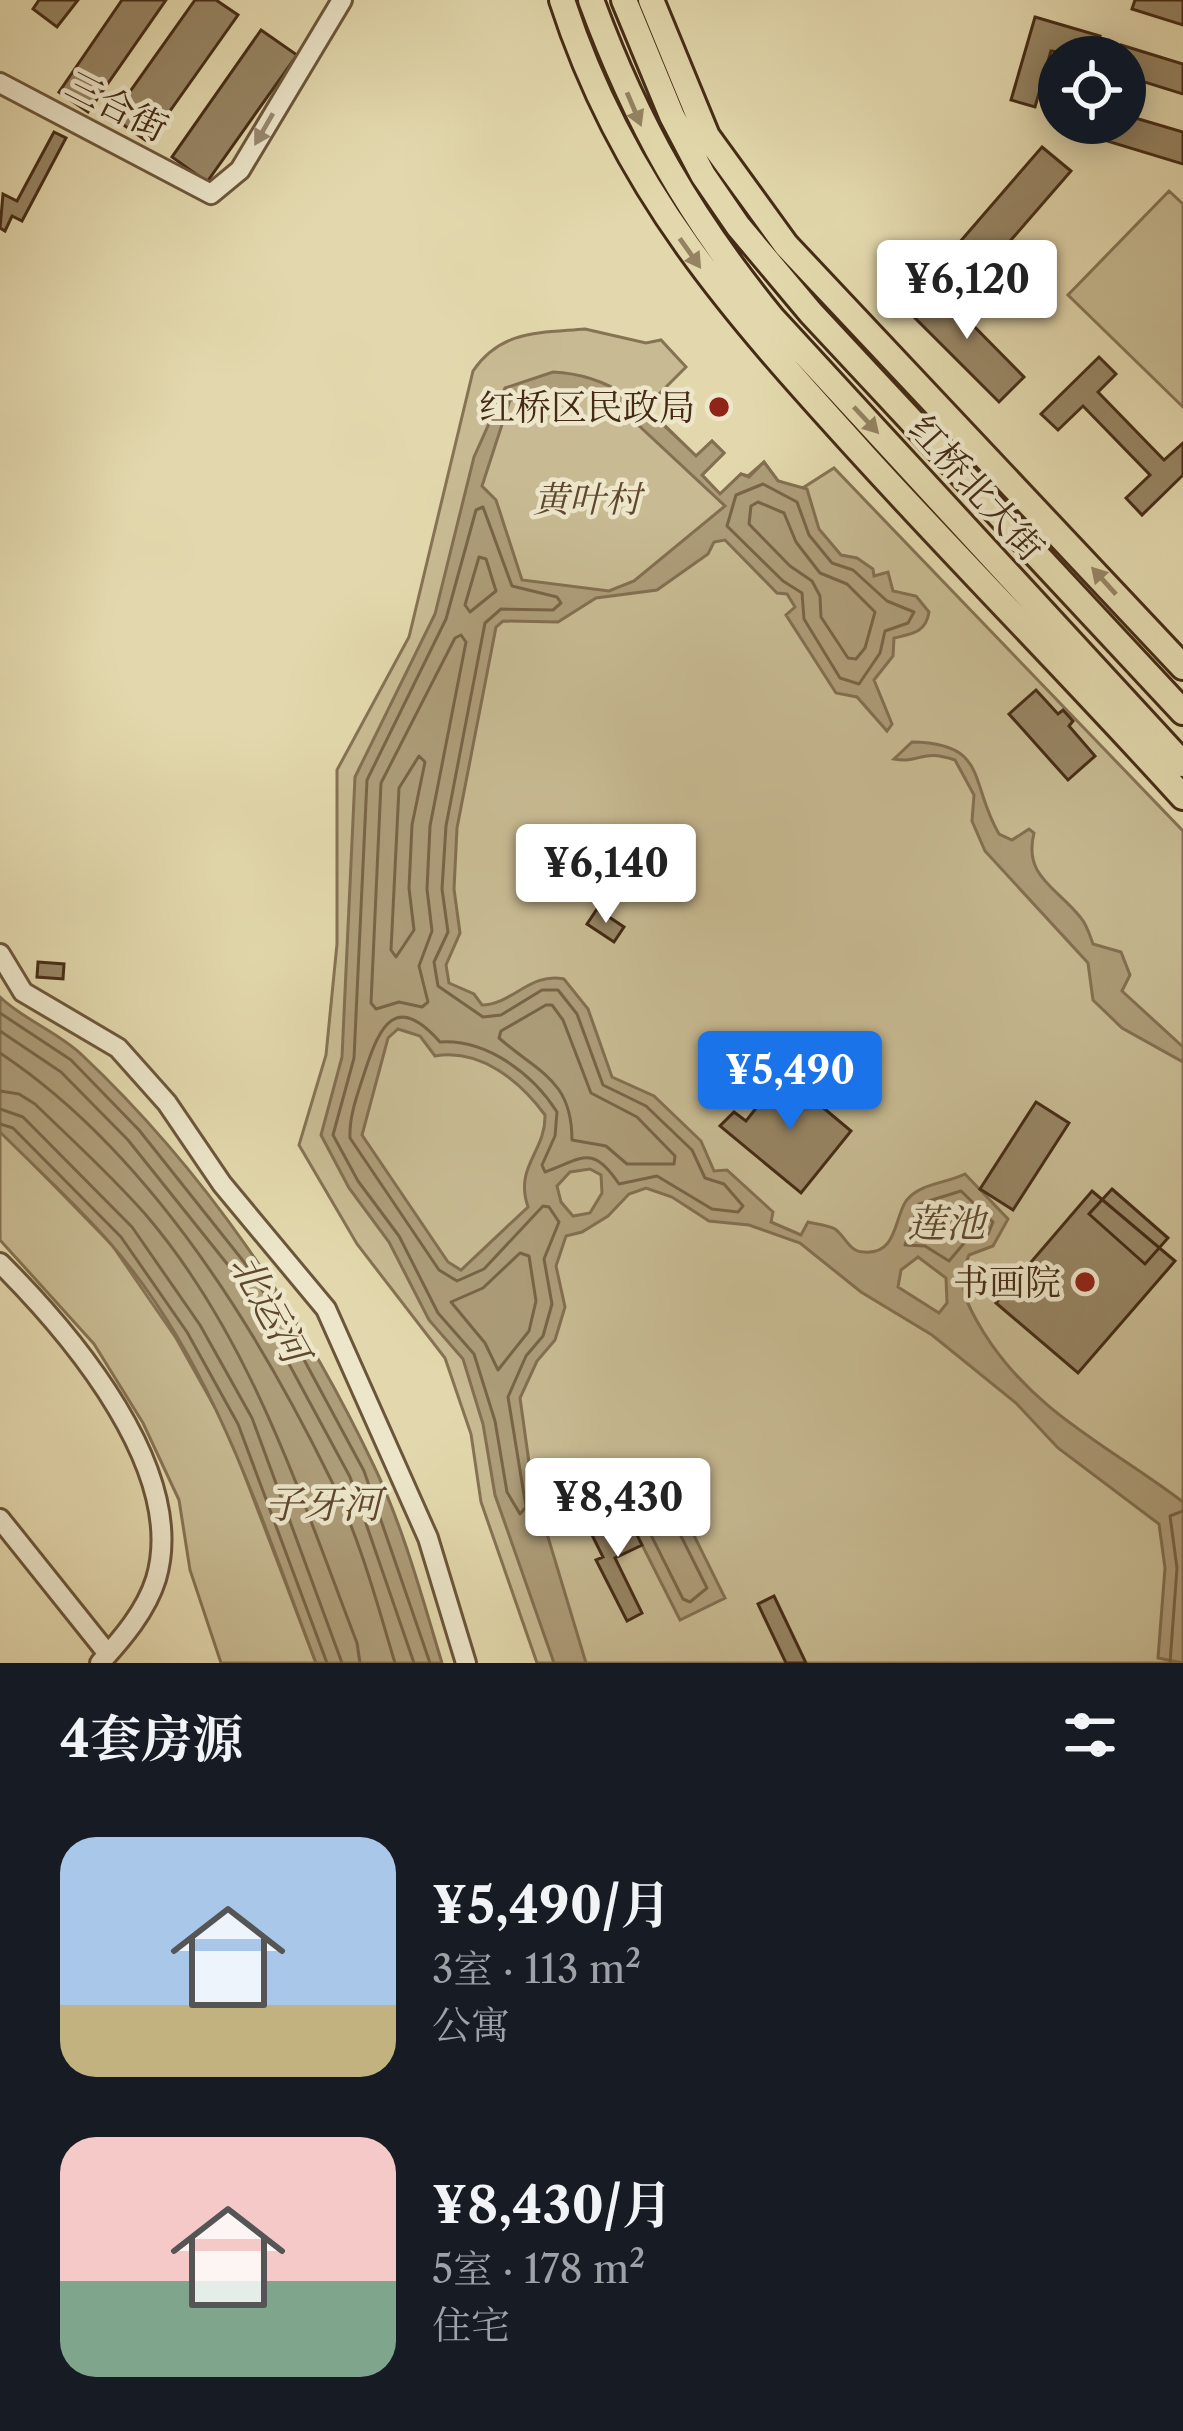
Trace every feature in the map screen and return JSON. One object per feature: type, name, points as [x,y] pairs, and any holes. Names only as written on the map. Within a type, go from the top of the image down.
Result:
[{"type":"main road","points":[[562,0],[610,122],[653,199],[720,295],[1183,796]]},
{"type":"main road","name":"红桥北大街","points":[[591,0],[643,130],[712,242],[773,319],[1183,764]]},
{"type":"main road","name":"红桥北大街","points":[[623,0],[672,116],[703,175],[738,226],[811,313],[1183,712]]},
{"type":"main road","points":[[651,0],[707,136],[748,198],[844,312],[1183,667]]},
{"type":"main road","points":[[965,436],[1083,601]]},
{"type":"main road","points":[[922,518],[1035,607]]},
{"type":"main road","points":[[1121,642],[1183,680]]},
{"type":"street","name":"三合街","points":[[0,83],[207,191],[240,170],[342,0]]},
{"type":"street","points":[[0,954],[23,992],[118,1048],[167,1103],[221,1184],[326,1309],[428,1538],[466,1663]]},
{"type":"street","points":[[0,1263],[38,1304],[97,1383],[154,1481],[162,1538],[154,1583],[104,1659],[0,1519]]},
{"type":"green space","points":[[1169,191],[1183,204],[1183,407],[1068,295]]},
{"type":"green space","name":"黄叶村","points":[[585,329],[646,343],[661,340],[686,367],[646,407],[696,456],[712,441],[724,453],[702,475],[720,494],[741,474],[748,476],[764,462],[778,481],[801,489],[834,468],[1183,831],[1183,1663],[537,1663],[481,1502],[471,1434],[445,1358],[357,1244],[299,1145],[326,1055],[337,944],[337,770],[409,637],[473,371],[496,348],[522,336]]},
{"type":"green space","points":[[0,1130],[112,1245],[176,1338],[227,1429],[316,1663],[221,1663],[190,1570],[179,1500],[143,1423],[94,1344],[0,1240]]},
{"type":"water","name":"莲池","points":[[553,372],[597,380],[649,412],[696,456],[712,441],[724,453],[702,475],[720,494],[741,474],[749,477],[764,462],[778,481],[807,489],[819,529],[841,555],[857,558],[873,569],[874,576],[888,572],[893,591],[916,596],[929,612],[921,628],[894,638],[893,656],[874,680],[892,724],[887,731],[857,697],[836,693],[786,615],[795,607],[787,594],[777,593],[725,540],[714,542],[708,554],[657,590],[596,598],[558,622],[503,621],[496,627],[457,828],[454,889],[460,933],[446,965],[449,983],[474,994],[482,1005],[541,980],[564,979],[588,1009],[612,1077],[654,1096],[701,1141],[714,1171],[727,1170],[773,1212],[771,1222],[801,1235],[808,1222],[822,1225],[835,1229],[855,1250],[875,1251],[889,1242],[912,1195],[965,1174],[1008,1219],[993,1246],[969,1255],[965,1266],[965,1296],[984,1333],[1050,1408],[1183,1502],[1183,1663],[1158,1658],[1165,1568],[1159,1524],[1058,1448],[1016,1403],[932,1335],[861,1292],[800,1243],[749,1225],[709,1221],[672,1197],[646,1188],[629,1194],[608,1216],[582,1232],[566,1236],[556,1266],[565,1307],[555,1340],[537,1361],[520,1398],[532,1484],[586,1663],[554,1663],[495,1495],[483,1424],[463,1359],[429,1320],[389,1242],[349,1188],[321,1135],[342,1057],[355,777],[435,614],[474,457],[505,388]],"holes":[[[606,395],[725,506],[634,581],[609,591],[522,580],[496,500],[482,486],[510,400]],[[398,1029],[420,1036],[435,1056],[483,1062],[524,1090],[545,1115],[541,1139],[527,1170],[528,1207],[461,1270],[448,1262],[362,1135],[388,1038]],[[590,1169],[601,1175],[602,1193],[590,1213],[573,1216],[561,1202],[557,1186],[570,1172]],[[918,1257],[946,1278],[947,1303],[939,1313],[898,1287],[901,1270]]]},
{"type":"water","points":[[912,742],[937,744],[965,758],[999,834],[1012,840],[1029,829],[1034,833],[1033,860],[1038,871],[1081,918],[1093,944],[1121,952],[1130,975],[1122,991],[1183,1047],[1183,1062],[1122,1028],[1093,1000],[1088,963],[985,851],[972,821],[974,795],[955,760],[935,755],[894,759]]},
{"type":"water","name":"子牙河","points":[[0,997],[73,1047],[127,1099],[246,1246],[314,1353],[384,1488],[442,1663],[316,1663],[231,1444],[178,1339],[110,1243],[0,1132]]},
{"type":"water","points":[[671,1489],[725,1598],[680,1620],[625,1511]]},
{"type":"building","points":[[39,0],[78,0],[57,27],[33,9]]},
{"type":"building","points":[[122,0],[166,0],[88,112],[59,92]]},
{"type":"building","points":[[195,0],[216,0],[238,15],[148,142],[112,117]]},
{"type":"building","points":[[1135,0],[1183,0],[1183,25],[1132,9]]},
{"type":"building","points":[[1035,17],[1100,36],[1038,36],[1035,107],[1011,100]]},
{"type":"building","points":[[261,30],[297,55],[207,182],[172,157]]},
{"type":"building","points":[[1146,53],[1183,64],[1183,94],[1146,83]]},
{"type":"building","points":[[1146,121],[1183,132],[1183,164],[1117,144],[1146,144]]},
{"type":"building","points":[[54,132],[66,138],[22,221],[12,216],[5,231],[0,228],[3,194],[17,201]]},
{"type":"building","points":[[1042,147],[1071,171],[998,255],[1009,265],[985,292],[946,258]]},
{"type":"building","points":[[949,281],[967,299],[957,309],[1024,377],[999,402],[913,316]]},
{"type":"building","points":[[1099,357],[1116,374],[1098,392],[1164,460],[1183,443],[1183,475],[1142,515],[1126,498],[1150,475],[1083,406],[1058,430],[1041,414]]},
{"type":"building","points":[[1036,690],[1058,714],[1063,710],[1073,721],[1069,726],[1095,756],[1068,780],[1009,714]]},
{"type":"building","points":[[597,909],[624,927],[614,942],[587,924]]},
{"type":"building","points":[[38,962],[64,964],[63,979],[37,977]]},
{"type":"building","points":[[783,1074],[851,1131],[801,1193],[720,1126],[734,1112],[746,1121]]},
{"type":"building","points":[[1036,1102],[1069,1123],[1013,1210],[980,1189]]},
{"type":"building","points":[[1112,1189],[1168,1238],[1145,1264],[1089,1214]]},
{"type":"building","name":"书画院","points":[[1092,1191],[1175,1261],[1078,1373],[996,1303]]},
{"type":"building","points":[[625,1511],[642,1545],[615,1558],[642,1613],[627,1621],[596,1560],[603,1557],[591,1533]]},
{"type":"building","points":[[774,1596],[806,1663],[786,1663],[758,1604]]},
{"type":"place","name":"红桥区民政局","points":[[719,407]]},
{"type":"place","name":"书画院","points":[[1085,1282]]},
{"type":"water label","name":"北运河","points":[[270,1308]]}]
